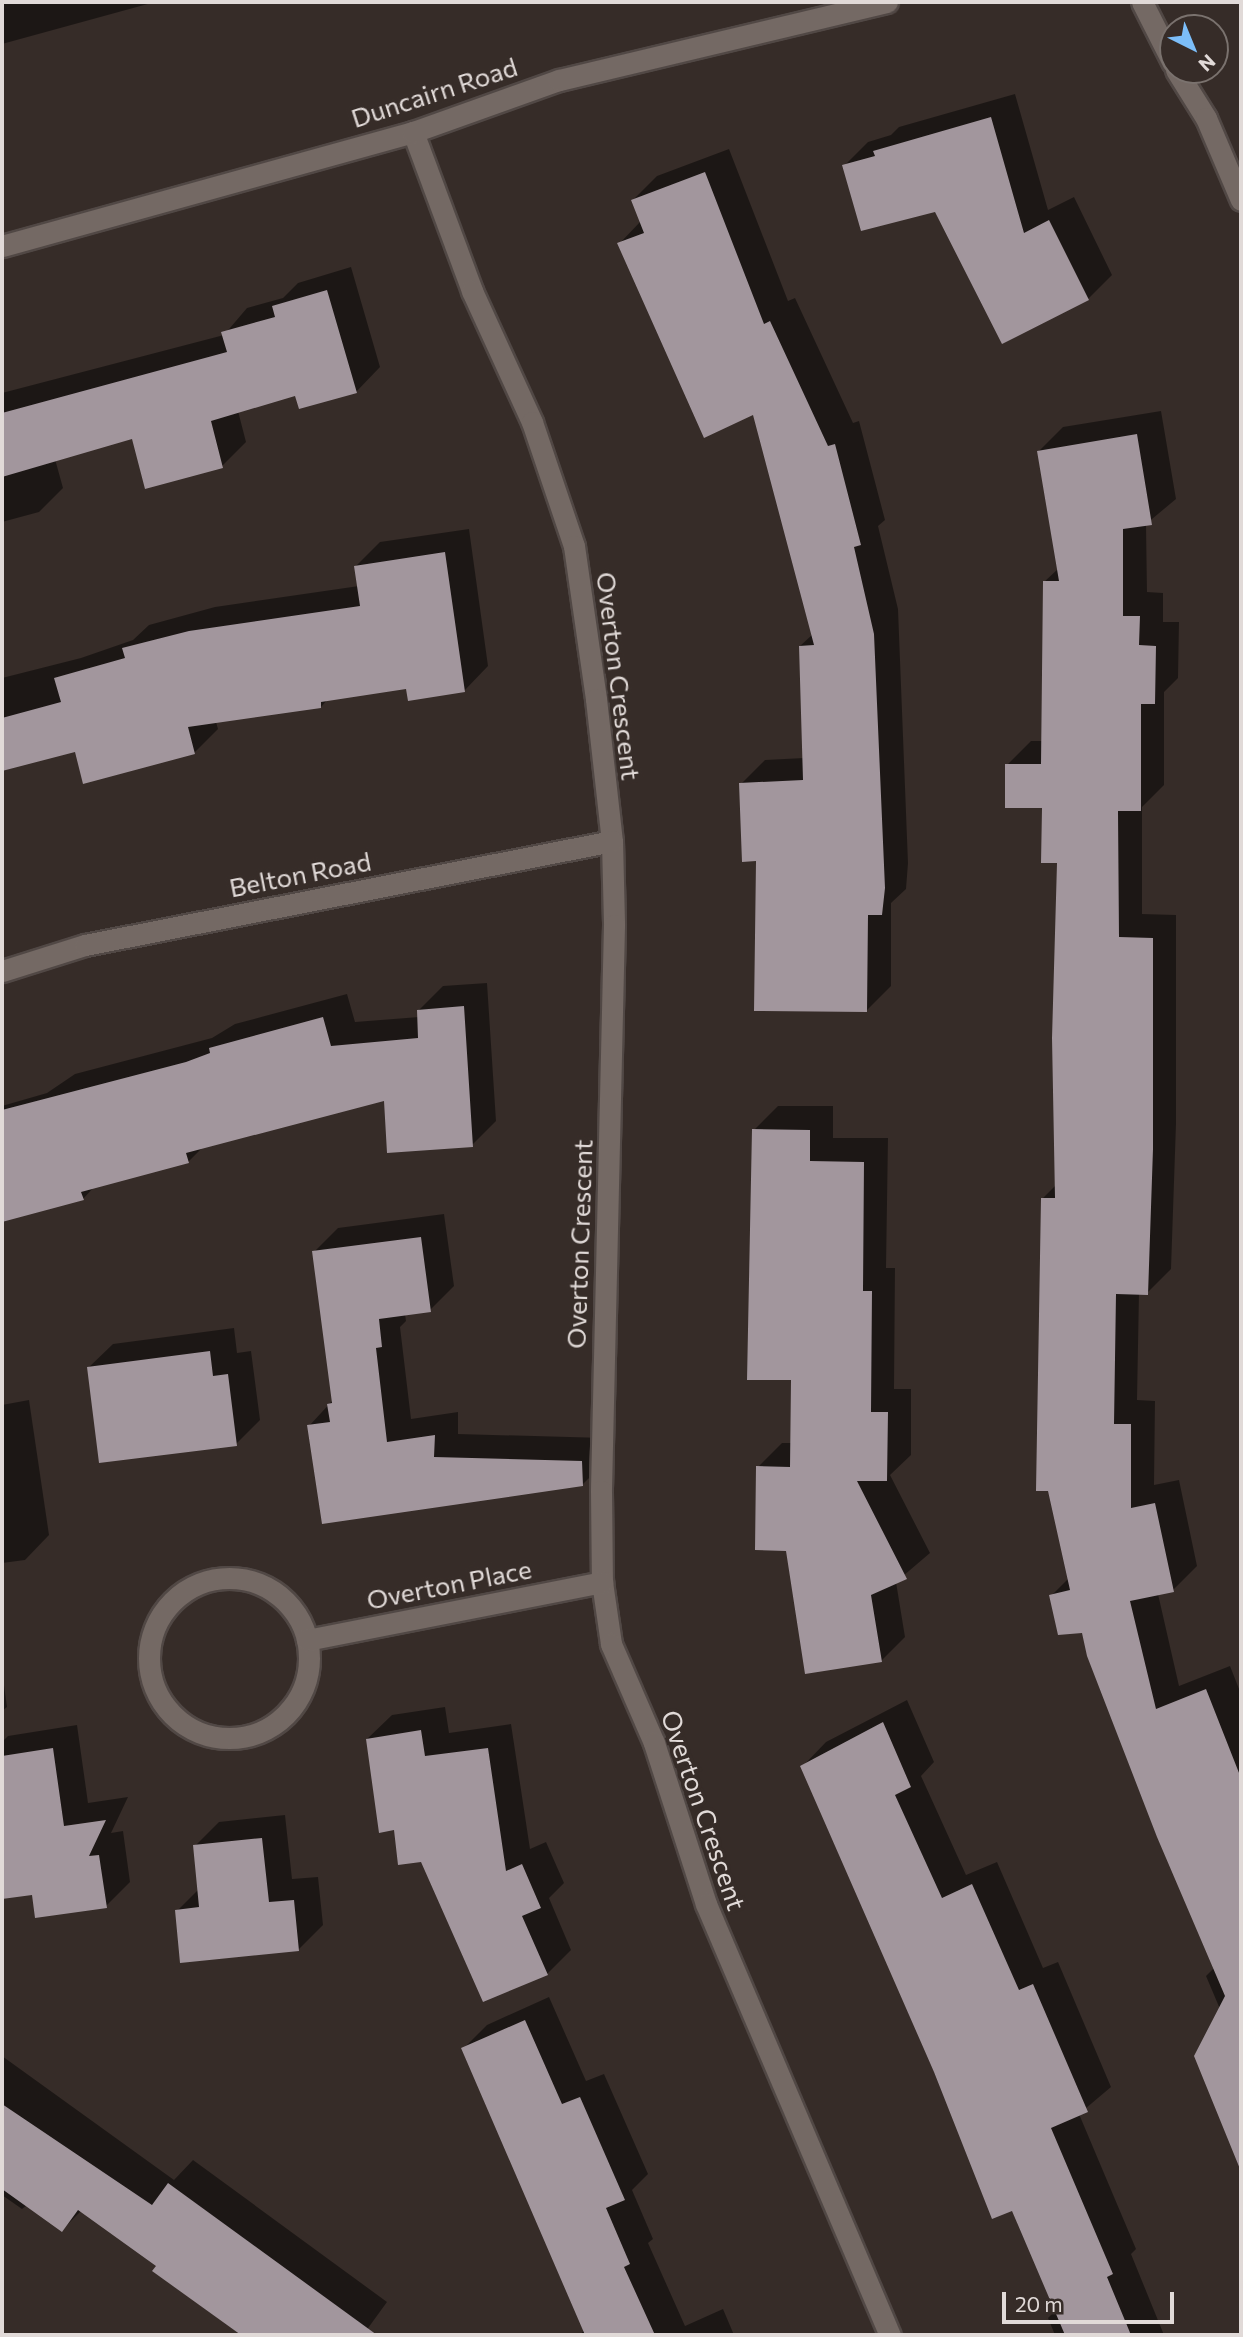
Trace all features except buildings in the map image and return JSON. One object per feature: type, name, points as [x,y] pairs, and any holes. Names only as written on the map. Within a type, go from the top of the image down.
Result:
[{"type":"street","name":"Duncairn Road","points":[[2,246],[413,132],[559,80],[887,2]]},
{"type":"street","points":[[1142,2],[1159,35]]},
{"type":"street","points":[[1185,84],[1206,118],[1241,200]]},
{"type":"street","name":"Overton Crescent","points":[[413,132],[472,290],[532,422],[574,546],[612,841],[602,1582],[611,1644],[654,1743],[706,1904],[890,2335]]},
{"type":"street","name":"Belton Road","points":[[2,971],[85,945],[612,841]]},
{"type":"street","points":[[225,1577],[253,1580],[278,1593],[297,1615],[307,1640],[310,1667],[300,1694],[285,1716],[252,1735],[224,1739],[188,1727],[157,1697],[149,1671],[152,1636],[168,1605],[191,1587],[225,1577]]},
{"type":"street","name":"Overton Place","points":[[307,1640],[602,1582]]}]
